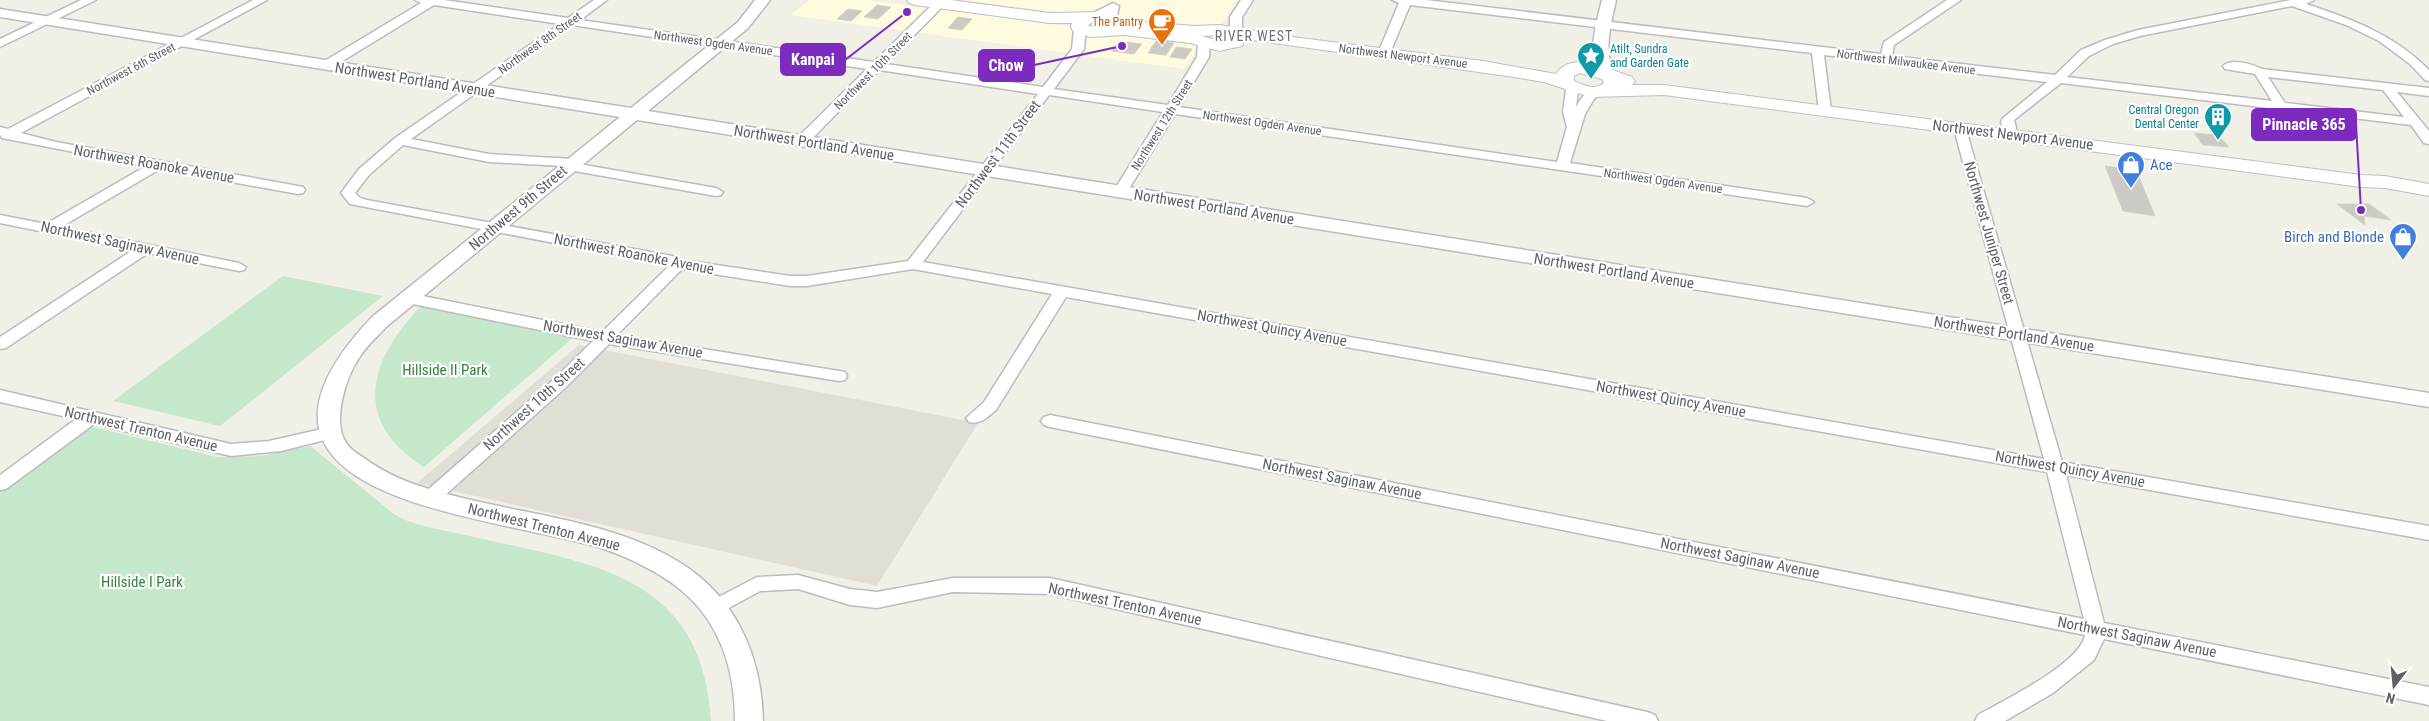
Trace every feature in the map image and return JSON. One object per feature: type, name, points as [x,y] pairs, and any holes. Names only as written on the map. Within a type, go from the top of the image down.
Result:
[{"type":"main road","points":[[915,0],[942,2],[1049,18],[1098,22],[1158,34],[1205,40]]},
{"type":"main road","name":"Northwest Newport Avenue","points":[[1205,40],[1232,36],[1292,42],[1569,77],[1581,90],[1605,83],[2361,181],[2385,182],[2429,190]]},
{"type":"main road","name":"Northwest Newport Avenue","points":[[2361,181],[2429,198]]},
{"type":"street","points":[[0,43],[90,0]]},
{"type":"street","name":"Northwest 6th Street","points":[[4,134],[261,0]]},
{"type":"street","points":[[327,65],[429,0]]},
{"type":"street","name":"Northwest Ogden Avenue","points":[[429,0],[1807,202]]},
{"type":"street","name":"Northwest 8th Street","points":[[355,201],[348,193],[364,172],[400,141],[601,0]]},
{"type":"street","name":"Northwest 9th Street","points":[[331,433],[330,412],[335,386],[347,360],[379,322],[743,25],[751,6],[760,7],[763,0]]},
{"type":"street","points":[[1205,40],[1232,36],[1247,0]]},
{"type":"street","points":[[1384,54],[1403,0]]},
{"type":"street","name":"Northwest Milwaukee Avenue","points":[[1403,0],[1604,26],[2415,122]]},
{"type":"street","points":[[1563,166],[1573,126],[1584,101],[1605,83],[1601,50],[1609,0]]},
{"type":"street","points":[[1886,59],[1888,44],[1955,0]]},
{"type":"street","points":[[2011,135],[2007,122],[2009,118],[2056,80],[2085,53],[2138,33],[2290,1],[2308,0]]},
{"type":"street","points":[[2290,1],[2346,20],[2386,38],[2405,52],[2429,77]]},
{"type":"street","name":"Northwest 10th Street","points":[[802,141],[942,2]]},
{"type":"street","name":"Northwest Portland Avenue","points":[[0,13],[2429,400]]},
{"type":"street","name":"Northwest 11th Street","points":[[913,264],[986,171],[1098,22]]},
{"type":"street","name":"Northwest 12th Street","points":[[1120,192],[1172,110],[1205,40]]},
{"type":"street","points":[[1573,126],[1569,112],[1572,90],[1569,77],[1587,64],[1601,50]]},
{"type":"street","points":[[1818,51],[1825,111]]},
{"type":"street","points":[[2229,66],[2250,68],[2259,72],[2429,92]]},
{"type":"street","points":[[2259,72],[2281,106]]},
{"type":"street","points":[[2387,88],[2429,140]]},
{"type":"street","name":"Northwest Juniper Street","points":[[1960,128],[2055,467],[2093,612],[2095,629],[2094,643],[2084,659],[2058,678],[1986,721]]},
{"type":"street","name":"Northwest Roanoke Avenue","points":[[4,134],[156,166],[298,190]]},
{"type":"street","points":[[400,141],[503,160],[571,165],[716,192]]},
{"type":"street","points":[[49,228],[156,166]]},
{"type":"street","name":"Northwest Roanoke Avenue","points":[[355,201],[672,260],[679,264],[800,281],[913,264]]},
{"type":"street","name":"Northwest Saginaw Avenue","points":[[0,219],[239,267]]},
{"type":"street","points":[[0,230],[15,222]]},
{"type":"street","points":[[0,344],[145,249]]},
{"type":"street","name":"Northwest 10th Street","points":[[430,499],[558,385],[679,264]]},
{"type":"street","name":"Northwest Quincy Avenue","points":[[913,264],[2429,533]]},
{"type":"street","points":[[974,418],[990,406],[1062,291]]},
{"type":"street","name":"Northwest Saginaw Avenue","points":[[408,298],[606,338],[839,376]]},
{"type":"street","name":"Northwest Trenton Avenue","points":[[0,396],[231,450],[254,450],[286,445],[331,433],[338,449],[368,475],[392,487],[430,499],[600,539],[630,549],[690,583],[716,607],[757,584],[798,582],[850,597],[877,600],[953,585],[1050,586],[1647,721]]},
{"type":"street","points":[[0,484],[92,417]]},
{"type":"street","name":"Northwest Saginaw Avenue","points":[[1050,421],[2429,696]]},
{"type":"street","points":[[716,607],[742,656],[748,678],[750,721]]},
{"type":"shaded area","points":[[810,0],[867,0],[1202,44],[1184,69],[790,15]]},
{"type":"shaded area","points":[[964,0],[1237,0],[1220,26],[1209,29],[1086,17]]},
{"type":"shaded area","points":[[579,345],[978,423],[877,586],[417,483]]},
{"type":"green space","points":[[283,276],[383,296],[220,426],[113,401]]},
{"type":"green space","name":"Hillside II Park","points":[[423,304],[576,335],[424,467],[400,449],[385,429],[377,409],[376,388],[380,367],[390,346]]},
{"type":"green space","name":"Hillside I Park","points":[[73,422],[217,457],[262,456],[310,446],[399,517],[432,528],[553,555],[593,566],[630,582],[661,603],[686,632],[703,671],[711,721],[0,721],[0,477]]},
{"type":"building","points":[[877,5],[891,7],[878,19],[864,17]]},
{"type":"building","points":[[848,9],[862,11],[851,21],[837,19]]},
{"type":"building","points":[[958,17],[972,19],[962,30],[948,28]]},
{"type":"building","points":[[1119,41],[1142,44],[1134,54],[1112,51]]},
{"type":"building","name":"The Pantry","points":[[1156,41],[1174,43],[1166,55],[1148,53]]},
{"type":"building","points":[[1176,47],[1192,49],[1185,59],[1170,57]]},
{"type":"building","name":"Central Oregon Dental Center","points":[[2194,133],[2218,135],[2229,147],[2203,145]]},
{"type":"building","name":"Ace","points":[[2105,166],[2136,170],[2155,216],[2123,211]]},
{"type":"building","points":[[2337,204],[2369,204],[2391,220],[2364,216],[2365,225]]},
{"type":"place","name":"Kanpai","points":[[907,12]]},
{"type":"place","name":"Chow","points":[[1122,46]]},
{"type":"place","name":"The Pantry","points":[[1162,46]]},
{"type":"place","name":"Atilt, Sundra and Garden Gate","points":[[1591,80]]},
{"type":"place","name":"Central Oregon Dental Center","points":[[2218,141]]},
{"type":"place","name":"Ace","points":[[2131,189]]},
{"type":"place","name":"Pinnacle 365","points":[[2361,210]]},
{"type":"place","name":"Birch and Blonde","points":[[2403,261]]},
{"type":"district","name":"RIVER WEST","points":[[1254,36]]}]
